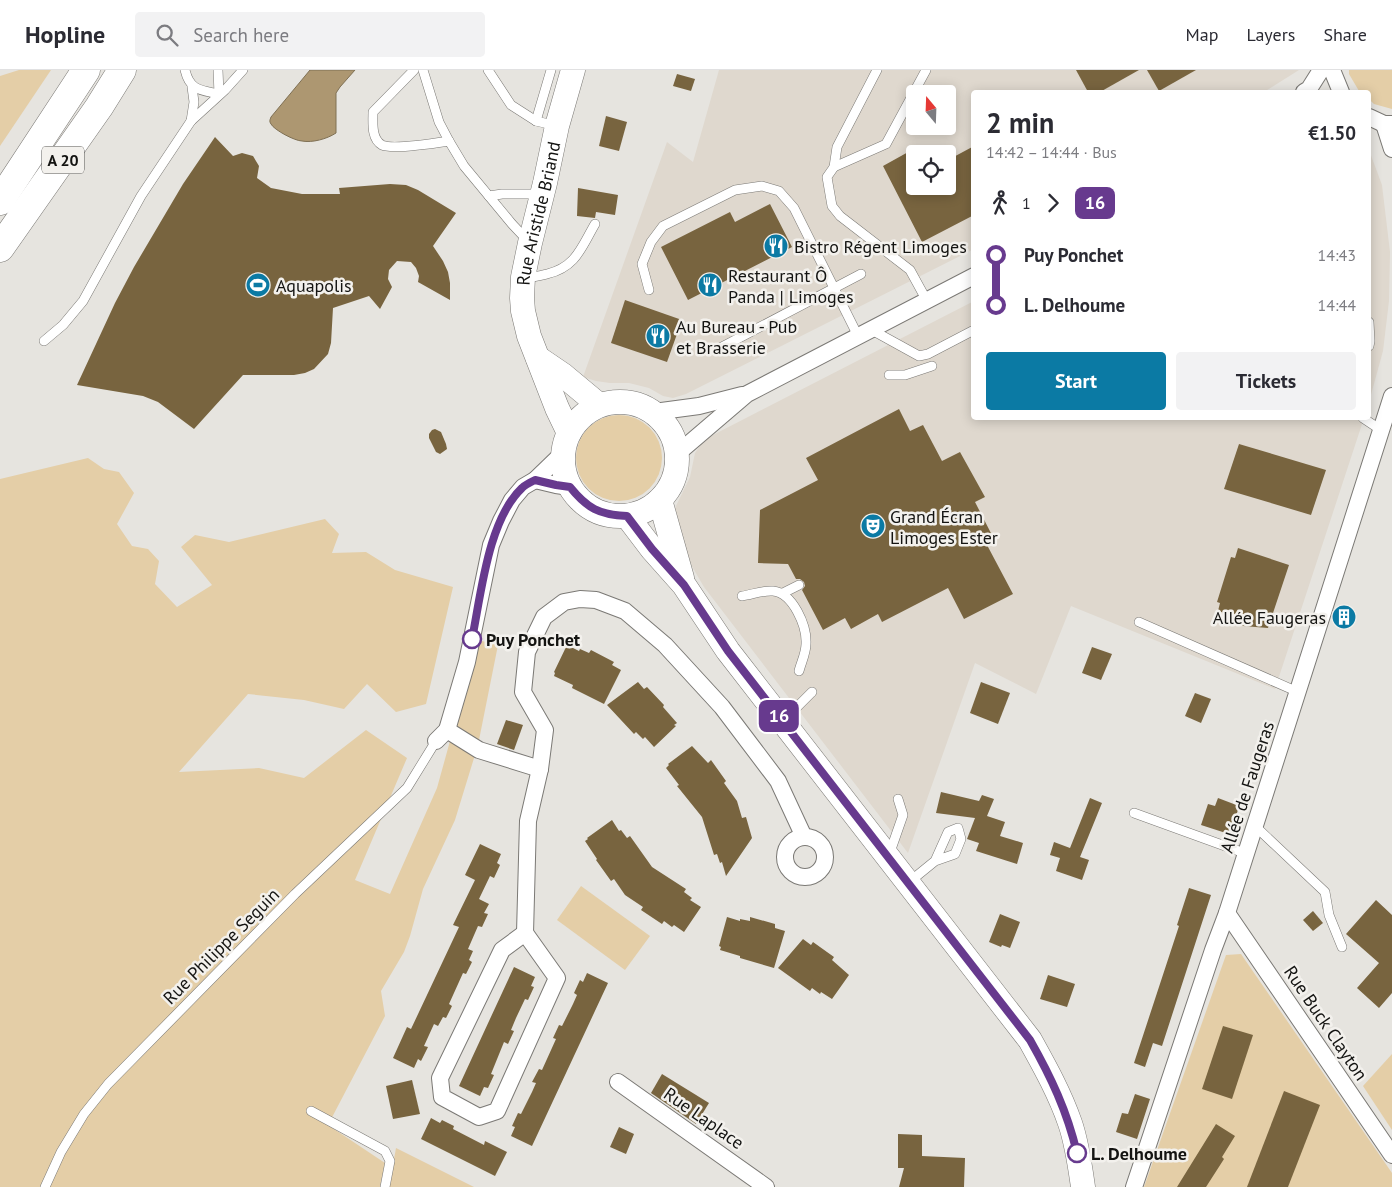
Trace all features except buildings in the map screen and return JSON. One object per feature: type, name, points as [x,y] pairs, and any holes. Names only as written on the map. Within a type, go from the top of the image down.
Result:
[{"type":"highway","name":"A 20","points":[[0,201],[86,70]]},
{"type":"highway","name":"A 20","points":[[0,248],[99,107],[122,70]]},
{"type":"street","points":[[1307,90],[1321,70]]},
{"type":"street","points":[[1332,70],[1340,90]]},
{"type":"street","name":"Rue Aristide Briand","points":[[565,71],[546,123],[542,194],[523,277],[523,312],[529,336],[557,408],[566,443]]},
{"type":"street","points":[[1371,118],[1388,124],[1392,149]]},
{"type":"street","points":[[678,453],[747,394],[971,278]]},
{"type":"street","points":[[538,358],[563,375],[600,405]]},
{"type":"street","points":[[654,412],[699,406],[747,394]]},
{"type":"street","name":"Allée de Faugeras","points":[[1134,1187],[1213,950],[1228,913],[1392,396]]},
{"type":"street","points":[[540,769],[479,750],[442,735],[467,662],[491,545],[501,521],[512,500],[523,487],[535,480],[566,443],[582,416],[600,405],[618,401],[637,404],[654,412],[666,423],[674,438],[678,453],[677,470],[671,486],[660,500],[645,511],[627,516],[610,515],[594,510],[581,500],[570,487],[564,470],[566,443]]},
{"type":"street","points":[[535,480],[570,487]]},
{"type":"street","points":[[660,500],[684,585]]},
{"type":"street","points":[[627,516],[652,549],[684,585],[728,651],[1030,1040],[1053,1081],[1070,1123],[1083,1187]]},
{"type":"street","points":[[525,932],[502,950],[440,1078],[442,1097],[479,1117],[497,1111],[557,978],[525,932],[528,821],[540,769],[545,730],[523,692],[527,652],[544,616],[564,602],[580,599],[596,600],[626,611],[665,644],[722,707],[778,781],[804,837]]},
{"type":"street","name":"Rue Buck Clayton","points":[[1228,913],[1392,1155]]},
{"type":"street","name":"Rue Laplace","points":[[618,1082],[766,1187]]},
{"type":"lane","points":[[185,70],[192,86],[194,102],[191,121]]},
{"type":"lane","points":[[218,70],[219,94]]},
{"type":"lane","points":[[44,341],[63,326],[83,301],[140,196],[191,121],[243,70]]},
{"type":"lane","points":[[414,70],[373,112],[373,128],[376,139],[382,145],[390,146],[424,145],[449,141]]},
{"type":"lane","points":[[423,70],[439,122],[464,166],[530,243]]},
{"type":"lane","points":[[488,70],[511,105],[546,123]]},
{"type":"lane","points":[[877,70],[837,147],[834,167],[827,177],[832,206],[840,216],[910,270],[926,301]]},
{"type":"lane","points":[[834,167],[886,144],[926,70]]},
{"type":"lane","points":[[192,86],[198,90],[219,94]]},
{"type":"lane","points":[[649,290],[642,264],[651,242],[663,226],[735,190],[762,186],[778,191],[794,208],[834,288],[864,333],[919,356],[928,354],[971,332]]},
{"type":"lane","points":[[489,196],[502,194],[542,194]]},
{"type":"lane","points":[[523,277],[531,278],[558,271],[569,265],[595,224]]},
{"type":"lane","points":[[720,348],[861,274]]},
{"type":"lane","points":[[889,375],[905,375],[932,366]]},
{"type":"lane","points":[[1366,420],[1381,430]]},
{"type":"lane","points":[[742,596],[771,591],[783,593],[799,585]]},
{"type":"lane","points":[[783,593],[795,607],[802,624],[806,644],[799,671]]},
{"type":"lane","points":[[1139,622],[1298,692]]},
{"type":"lane","points":[[782,721],[812,692]]},
{"type":"lane","name":"Rue Philippe Seguin","points":[[46,1187],[65,1144],[84,1114],[108,1084],[294,894],[407,788],[442,735]]},
{"type":"lane","points":[[888,857],[903,815],[898,799]]},
{"type":"lane","points":[[1134,813],[1246,854]]},
{"type":"lane","points":[[1255,826],[1324,892],[1329,915],[1342,947]]},
{"type":"lane","points":[[908,883],[935,861]]},
{"type":"lane","points":[[311,1111],[385,1151],[390,1161],[385,1187]]},
{"type":"shaded area","points":[[19,70],[51,70],[0,146],[0,76]]},
{"type":"shaded area","points":[[310,70],[355,70],[336,93],[336,133],[319,140],[299,141],[280,132],[270,121],[271,117]]},
{"type":"shaded area","points":[[719,70],[1299,70],[1267,90],[971,90],[971,251],[686,394],[673,398],[663,396],[649,388],[629,383],[610,383],[583,377],[667,142],[693,162]]},
{"type":"shaded area","points":[[1349,70],[1392,70],[1392,109],[1374,104],[1371,101],[1371,90],[1358,90],[1349,74]]},
{"type":"shaded area","points":[[1371,155],[1382,185],[1390,252],[1389,301],[1383,351],[1371,395]]},
{"type":"shaded area","points":[[971,303],[971,420],[1363,420],[1275,689],[1071,606],[1036,694],[975,663],[908,853],[704,587],[690,563],[675,519],[675,508],[690,477],[695,453],[702,443],[711,436]]},
{"type":"shaded area","points":[[619,415],[635,418],[643,422],[655,434],[659,442],[662,458],[659,474],[655,482],[643,494],[635,498],[619,501],[603,498],[595,494],[583,482],[579,474],[576,458],[579,442],[583,434],[595,422],[603,418]]},
{"type":"shaded area","points":[[88,458],[104,469],[119,472],[134,493],[117,524],[132,546],[148,549],[159,561],[155,584],[177,607],[212,585],[181,547],[195,535],[229,542],[325,519],[339,534],[332,553],[366,552],[395,570],[453,587],[426,704],[396,712],[367,684],[344,709],[304,700],[248,694],[179,772],[259,768],[304,778],[366,730],[407,758],[355,880],[390,894],[437,788],[478,640],[498,645],[478,745],[455,820],[423,889],[404,952],[381,991],[385,1016],[328,1125],[385,1163],[380,1187],[0,1187],[0,479]]},
{"type":"shaded area","points":[[581,886],[650,936],[625,970],[557,920]]},
{"type":"shaded area","points":[[1241,954],[1392,1173],[1392,1187],[1144,1187],[1226,955]]},
{"type":"shaded area","points":[[1392,1054],[1392,1130],[1363,1086]]},
{"type":"shaded area","points":[[396,1148],[474,1187],[389,1187]]},
{"type":"bus line","name":"16","points":[[472,639],[491,545],[512,500],[523,487],[535,480],[570,487],[581,500],[594,510],[610,515],[627,516],[652,549],[684,585],[728,651],[1030,1040],[1053,1081],[1070,1123],[1077,1153]]},
{"type":"place","name":"Bistro Régent Limoges","points":[[776,246]]},
{"type":"place","name":"Aquapolis","points":[[258,285]]},
{"type":"place","name":"Restaurant Ô Panda | Limoges","points":[[710,285]]},
{"type":"place","name":"Au Bureau - Pub et Brasserie","points":[[658,336]]},
{"type":"place","name":"Grand Écran Limoges Ester","points":[[873,526]]},
{"type":"place","name":"Allée Faugeras","points":[[1344,617]]},
{"type":"place","name":"Puy Ponchet","points":[[472,639]]},
{"type":"place","name":"L. Delhoume","points":[[1077,1153]]}]
